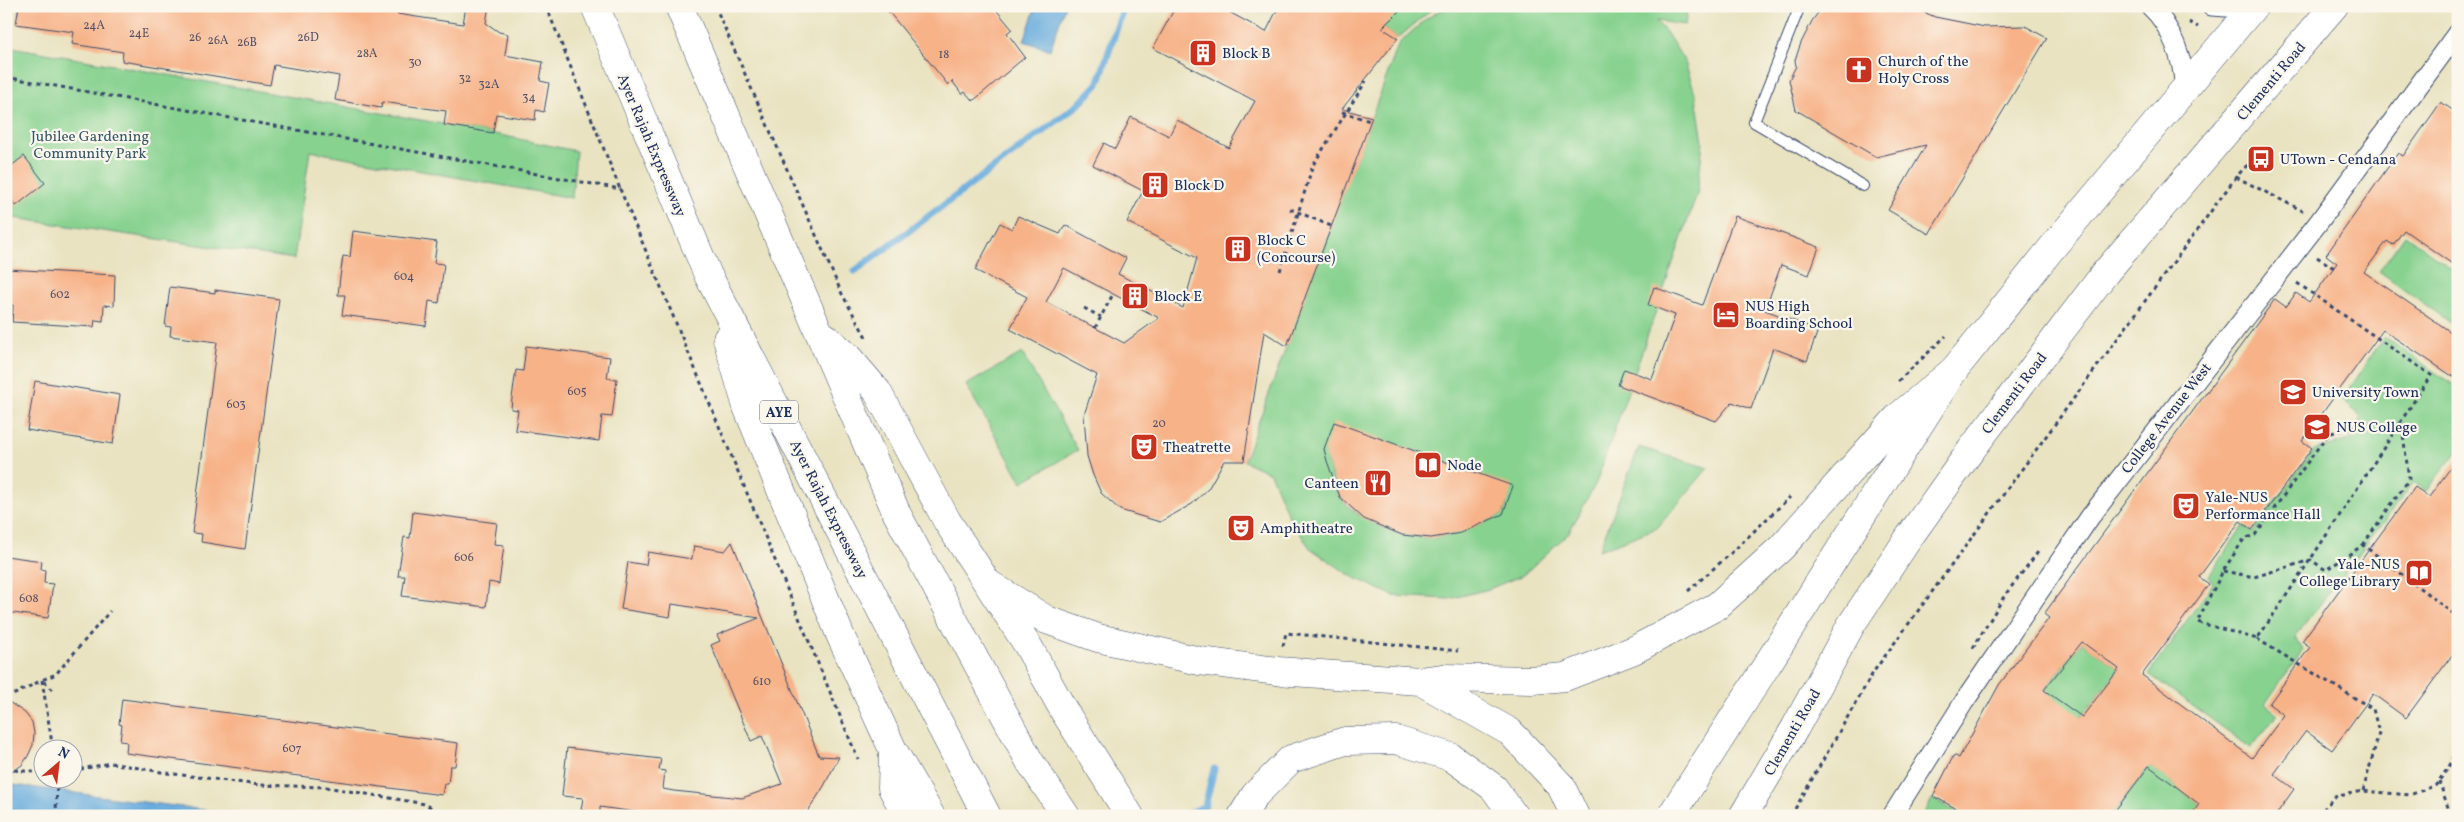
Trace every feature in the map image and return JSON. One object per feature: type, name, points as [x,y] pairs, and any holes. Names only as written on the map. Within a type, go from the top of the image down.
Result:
[{"type":"main road","name":"Ayer Rajah Expressway","points":[[595,6],[708,275],[987,816]]},
{"type":"main road","points":[[679,6],[897,514],[1030,762],[1066,816]]},
{"type":"main road","points":[[1671,816],[1954,370],[2051,249],[2254,6]]},
{"type":"main road","name":"Clementi Road","points":[[1743,816],[1795,728],[1851,626],[1910,536],[1971,450],[2105,273],[2334,6]]},
{"type":"main road","points":[[708,275],[747,407],[841,636],[893,750],[932,816]]},
{"type":"main road","points":[[819,332],[847,356],[870,380],[947,520],[1027,644],[1064,711],[1130,816]]},
{"type":"main road","points":[[989,584],[1046,620],[1098,638],[1200,661],[1278,671],[1420,681],[1444,678],[1533,680],[1565,677],[1634,650],[1717,606],[1781,548],[1898,417],[1954,370]]},
{"type":"main road","points":[[1420,681],[1510,732],[1561,786],[1575,816]]},
{"type":"main road","points":[[1242,816],[1255,794],[1291,759],[1346,741],[1396,740],[1451,757],[1494,788],[1514,816]]},
{"type":"main road","points":[[893,750],[892,788],[907,816]]},
{"type":"street","points":[[2150,6],[2171,35],[2184,76],[2184,90]]},
{"type":"street","points":[[2212,6],[2241,8],[2247,6]]},
{"type":"street","name":"College Avenue West","points":[[1892,816],[1964,702],[2090,517],[2318,222],[2458,32]]},
{"type":"lane","points":[[1800,6],[1754,122],[1863,186]]},
{"type":"path","points":[[546,6],[620,189],[858,759]]},
{"type":"path","points":[[715,6],[842,294]]},
{"type":"path","points":[[2189,22],[2198,27]]},
{"type":"path","points":[[6,76],[620,189]]},
{"type":"path","points":[[1280,271],[1313,165],[1366,81]]},
{"type":"path","points":[[1342,112],[1370,121]]},
{"type":"path","points":[[1791,816],[1874,671],[2236,177],[2252,160]]},
{"type":"path","points":[[2236,177],[2303,211],[2318,222]]},
{"type":"path","points":[[1290,209],[1331,226]]},
{"type":"path","points":[[2315,255],[2334,268]]},
{"type":"path","points":[[2257,638],[2311,560],[2432,375],[2296,282]]},
{"type":"path","points":[[1095,328],[1113,294]]},
{"type":"path","points":[[1084,308],[1100,317]]},
{"type":"path","points":[[1895,384],[1953,329]]},
{"type":"path","points":[[2363,791],[2379,733],[2373,709],[2257,638],[2197,622],[2223,571],[2244,539],[2255,535],[2328,434],[2366,423],[2398,426]]},
{"type":"path","points":[[2311,560],[2326,570],[2363,545],[2409,480],[2403,434],[2398,426]]},
{"type":"path","points":[[1686,593],[1729,556],[1797,490]]},
{"type":"path","points":[[2363,545],[2458,617]]},
{"type":"path","points":[[2223,571],[2254,577],[2311,560]]},
{"type":"path","points":[[6,696],[11,696],[56,674],[110,611]]},
{"type":"path","points":[[1278,671],[1286,633],[1461,651]]},
{"type":"path","points":[[42,680],[53,690]]},
{"type":"path","points":[[42,680],[51,740]]},
{"type":"path","points":[[2318,816],[2334,796],[2363,791],[2410,795],[2436,784],[2450,765],[2458,742]]},
{"type":"path","points":[[82,769],[111,763],[167,773],[259,785],[326,787],[426,804],[446,816]]},
{"type":"path","points":[[14,770],[32,772]]},
{"type":"path","points":[[2439,780],[2451,816]]},
{"type":"path","points":[[56,816],[57,790]]},
{"type":"green space","points":[[1401,6],[1436,6],[1398,38],[1382,28]]},
{"type":"green space","points":[[1447,6],[1688,6],[1685,25],[1656,21],[1666,32],[1685,62],[1696,96],[1703,142],[1697,194],[1596,483],[1568,534],[1523,575],[1489,589],[1449,599],[1394,596],[1351,576],[1310,548],[1289,517],[1270,473],[1244,461],[1399,43],[1426,19]],"holes":[[[1327,461],[1507,503],[1503,514],[1457,533],[1428,537],[1398,533],[1369,521],[1344,502],[1334,484]]]},
{"type":"green space","name":"Jubilee Gardening Community Park","points":[[6,46],[471,129],[576,151],[572,198],[310,151],[294,259],[14,218],[6,207]]},
{"type":"green space","points":[[2405,235],[2458,273],[2458,328],[2379,271]]},
{"type":"green space","points":[[2384,337],[2458,388],[2458,450],[2426,491],[2414,482],[2295,637],[2303,650],[2265,704],[2278,714],[2251,748],[2149,674],[2213,583],[2209,576],[2243,526],[2253,532],[2314,450],[2350,440],[2362,417],[2342,400]]},
{"type":"green space","points":[[1022,353],[1078,450],[1022,482],[966,385]]},
{"type":"green space","points":[[1639,447],[1708,468],[1657,528],[1599,550]]},
{"type":"green space","points":[[2082,642],[2119,669],[2081,717],[2031,707]]},
{"type":"green space","points":[[2151,767],[2199,804],[2191,816],[2111,816],[2148,768]]},
{"type":"green space","points":[[1932,799],[1965,816],[1923,816]]},
{"type":"water","points":[[1036,6],[1065,6],[1050,50],[1024,41]]},
{"type":"water","points":[[6,784],[32,787],[32,790],[52,790],[251,816],[6,816]]},
{"type":"building","points":[[19,6],[398,6],[397,14],[463,24],[466,6],[489,6],[486,23],[499,32],[508,34],[505,55],[543,62],[540,81],[549,83],[544,112],[536,110],[535,120],[496,114],[493,133],[444,125],[446,111],[382,102],[381,108],[335,100],[339,76],[274,65],[270,85],[122,61],[123,52],[72,44],[74,32],[16,24]]},
{"type":"building","points":[[884,6],[993,6],[1012,29],[1007,33],[1025,57],[973,101],[965,92],[962,94],[952,81],[948,85]]},
{"type":"building","points":[[1176,6],[1218,6],[1266,32],[1279,6],[1404,6],[1382,28],[1398,38],[1342,109],[1372,117],[1287,346],[1264,332],[1244,461],[1224,461],[1208,489],[1192,504],[1160,522],[1120,510],[1101,493],[1093,475],[1087,456],[1084,415],[1097,375],[1010,329],[1027,297],[975,270],[1000,223],[1012,229],[1018,216],[1060,234],[1065,225],[1126,258],[1118,274],[1183,308],[1197,258],[1127,222],[1143,191],[1093,165],[1104,143],[1115,149],[1131,117],[1169,136],[1177,120],[1229,148],[1255,101],[1153,48]],"holes":[[[1064,268],[1159,318],[1124,343],[1046,302]]]},
{"type":"building","points":[[1823,6],[1910,6],[1935,17],[1985,27],[2025,26],[2047,38],[1929,234],[1888,210],[1926,145],[1876,157],[1796,110],[1789,80],[1796,66],[1795,60],[1801,43],[1812,21]]},
{"type":"building","name":"NUS College","points":[[2441,102],[2458,114],[2458,268],[2404,230],[2393,245],[2387,241],[2364,272],[2458,337],[2458,380],[2383,330],[2302,441],[2312,448],[2252,530],[2240,521],[2199,577],[2209,584],[2142,675],[2252,758],[2284,715],[2269,704],[2310,647],[2302,641],[2415,487],[2429,497],[2458,458],[2458,647],[2406,718],[2373,694],[2332,750],[2306,731],[2274,774],[2294,789],[2275,816],[2191,816],[2199,804],[2149,766],[2111,816],[1970,816],[1933,796],[1954,755],[1959,758],[1999,685],[2049,618],[2044,614],[2275,299],[2286,307],[2296,293],[2309,302],[2337,263],[2326,255],[2398,153],[2403,156]],"holes":[[[2082,642],[2119,669],[2082,717],[2044,690]]]},
{"type":"building","points":[[24,156],[45,183],[16,206],[6,194],[6,170]]},
{"type":"building","name":"NUS High Boarding School","points":[[1735,216],[1819,247],[1809,275],[1781,265],[1765,310],[1818,330],[1807,361],[1773,348],[1751,409],[1732,402],[1716,421],[1618,385],[1624,369],[1652,379],[1675,315],[1648,305],[1654,287],[1702,305]]},
{"type":"building","points":[[353,231],[437,242],[434,263],[444,264],[439,303],[429,301],[426,326],[342,315],[345,295],[338,295],[340,277],[343,256],[350,257]]},
{"type":"building","points":[[6,269],[115,275],[114,306],[104,305],[103,321],[95,320],[94,327],[12,322],[13,305],[6,304]]},
{"type":"building","points":[[170,287],[215,293],[215,290],[279,299],[245,549],[201,542],[202,534],[192,533],[217,342],[170,336],[171,327],[165,326]]},
{"type":"building","points":[[526,346],[610,357],[607,378],[617,379],[612,417],[602,416],[599,441],[515,430],[518,410],[511,409],[512,398],[516,370],[523,371]]},
{"type":"building","points":[[35,381],[120,395],[113,444],[27,430]]},
{"type":"building","points":[[1334,422],[1513,486],[1503,514],[1461,533],[1431,538],[1402,535],[1364,519],[1340,497],[1327,461],[1324,449]]},
{"type":"building","points":[[413,512],[497,523],[494,544],[504,545],[499,584],[489,582],[486,607],[402,596],[405,576],[398,576],[404,537],[410,538]]},
{"type":"building","points":[[732,542],[819,756],[839,757],[824,786],[805,816],[663,816],[600,807],[600,813],[581,810],[583,798],[562,796],[567,748],[661,759],[659,770],[665,771],[663,789],[674,791],[742,798],[782,784],[762,736],[751,741],[711,645],[720,641],[717,635],[759,618],[672,604],[670,617],[621,609],[628,562],[646,565],[648,552],[692,559],[694,546],[725,551]]},
{"type":"building","points":[[6,556],[42,561],[41,569],[45,570],[44,583],[53,584],[48,618],[6,612]]},
{"type":"building","points":[[122,699],[458,743],[455,766],[450,766],[448,784],[444,784],[442,795],[126,753],[127,742],[120,741],[122,725],[119,724]]},
{"type":"building","points":[[6,700],[25,713],[32,722],[34,733],[32,747],[28,756],[22,765],[6,776]]},
{"type":"waterway","points":[[855,271],[1078,105],[1098,84],[1124,6]]},
{"type":"waterway","points":[[1185,816],[1205,806],[1214,769]]},
{"type":"place","name":"Block B","points":[[1203,53]]},
{"type":"place","name":"Church of the Holy Cross","points":[[1859,70]]},
{"type":"place","name":"UTown - Cendana","points":[[2261,159]]},
{"type":"place","name":"Block D","points":[[1155,185]]},
{"type":"place","name":"Block C (Concourse)","points":[[1238,249]]},
{"type":"place","name":"Block E","points":[[1135,296]]},
{"type":"place","name":"NUS High Boarding School","points":[[1726,315]]},
{"type":"place","name":"University Town","points":[[2293,392]]},
{"type":"place","name":"NUS College","points":[[2317,427]]},
{"type":"place","name":"Theatrette","points":[[1144,447]]},
{"type":"place","name":"Node","points":[[1428,465]]},
{"type":"place","name":"Canteen","points":[[1378,483]]},
{"type":"place","name":"Yale-NUS Performance Hall","points":[[2186,506]]},
{"type":"place","name":"Amphitheatre","points":[[1241,528]]},
{"type":"place","name":"Yale-NUS College Library","points":[[2419,573]]}]
